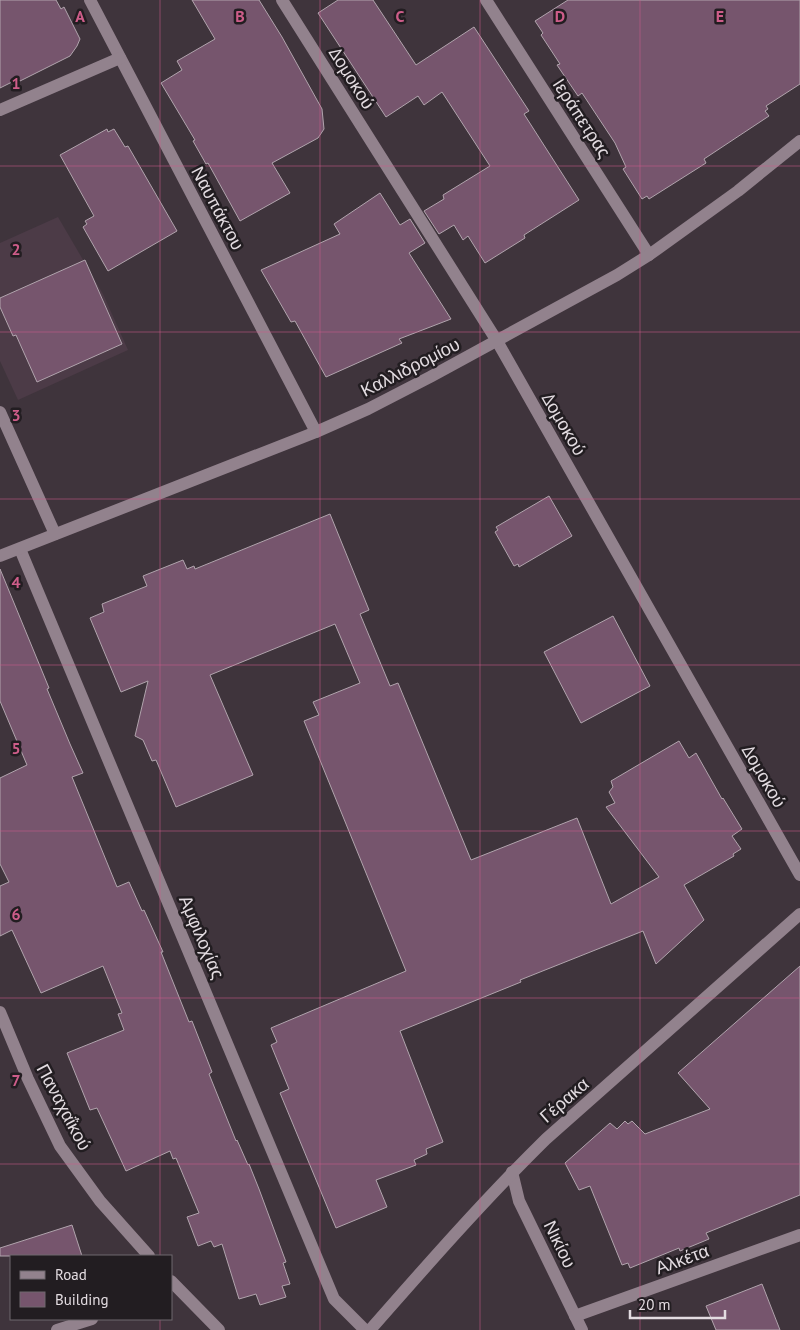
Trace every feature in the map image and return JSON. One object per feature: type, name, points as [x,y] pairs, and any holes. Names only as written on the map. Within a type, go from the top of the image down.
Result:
[{"type":"street","name":"Ναυπάκτου","points":[[90,0],[316,432]]},
{"type":"street","name":"Δομοκού","points":[[282,0],[497,341],[800,875]]},
{"type":"street","name":"Ιεράπετρας","points":[[486,0],[649,255]]},
{"type":"street","points":[[0,110],[120,58]]},
{"type":"street","name":"Καλλιδρομίου","points":[[0,556],[316,432],[368,409],[595,288],[649,255],[738,191],[800,141]]},
{"type":"street","points":[[0,412],[55,534]]},
{"type":"street","name":"Αμφιλοχίας","points":[[20,549],[334,1299],[365,1330]]},
{"type":"street","name":"Γέρακα","points":[[370,1330],[512,1172],[800,914]]},
{"type":"street","name":"Παναχαΐκού","points":[[0,1012],[28,1079],[60,1146],[100,1201],[148,1255]]},
{"type":"street","name":"Νικίου","points":[[512,1172],[519,1201],[582,1330]]},
{"type":"street","name":"Αλκέτα","points":[[575,1316],[800,1235]]},
{"type":"street","points":[[176,1292],[219,1330]]},
{"type":"street","points":[[57,1330],[89,1320]]},
{"type":"shaded area","points":[[58,217],[103,294],[128,350],[18,400],[0,361],[0,243]]},
{"type":"building","points":[[0,0],[56,0],[61,9],[64,7],[80,39],[77,46],[70,56],[20,81],[18,79],[0,88]]},
{"type":"building","points":[[192,0],[259,0],[322,109],[324,129],[318,138],[272,163],[290,193],[240,221],[161,83],[182,70],[177,61],[215,39]]},
{"type":"building","points":[[338,0],[373,0],[416,65],[474,27],[529,111],[524,114],[579,200],[524,235],[525,238],[485,263],[468,236],[463,240],[454,225],[439,234],[424,211],[444,199],[443,195],[490,166],[442,92],[424,105],[418,96],[386,117],[318,13]]},
{"type":"building","points":[[568,0],[800,0],[800,84],[766,106],[768,109],[765,111],[769,116],[704,159],[706,163],[649,199],[647,196],[642,199],[623,169],[626,167],[615,143],[582,93],[578,96],[557,65],[560,64],[541,35],[543,33],[535,21]]},
{"type":"building","points":[[107,129],[108,132],[114,129],[125,147],[128,146],[177,231],[108,271],[83,227],[87,224],[85,221],[94,216],[60,155]]},
{"type":"building","points":[[380,193],[400,225],[410,219],[425,243],[409,253],[451,319],[399,339],[402,343],[326,377],[295,321],[291,322],[261,270],[340,234],[334,224]]},
{"type":"building","points":[[85,260],[122,344],[37,382],[16,335],[13,336],[0,307],[0,298]]},
{"type":"building","points":[[549,496],[572,536],[519,567],[518,564],[514,566],[495,532],[498,530],[496,527]]},
{"type":"building","points":[[330,514],[369,610],[360,614],[390,686],[398,683],[471,860],[577,818],[611,904],[659,877],[606,807],[615,803],[609,792],[613,787],[611,781],[679,741],[689,758],[696,753],[722,799],[742,829],[732,836],[741,849],[733,854],[734,856],[684,885],[704,920],[656,964],[643,931],[400,1031],[443,1142],[426,1149],[427,1154],[414,1160],[416,1165],[376,1180],[387,1207],[336,1228],[280,1093],[289,1089],[271,1045],[277,1042],[271,1028],[406,971],[304,721],[319,715],[313,702],[360,683],[335,624],[210,675],[253,775],[176,807],[156,760],[152,761],[143,740],[135,736],[148,681],[121,692],[90,618],[104,612],[102,604],[147,586],[143,576],[183,560],[187,569],[194,566],[195,569]]},
{"type":"building","points":[[0,569],[49,688],[47,689],[83,773],[72,777],[117,887],[129,882],[142,911],[144,910],[163,952],[161,952],[189,1022],[192,1021],[212,1072],[209,1074],[236,1141],[249,1164],[259,1189],[286,1262],[283,1263],[290,1284],[282,1286],[286,1297],[260,1305],[256,1294],[239,1299],[222,1244],[214,1247],[211,1241],[198,1246],[187,1217],[199,1213],[176,1158],[173,1159],[170,1151],[126,1171],[97,1108],[90,1110],[67,1053],[124,1030],[118,1014],[122,1013],[103,966],[41,993],[12,930],[0,936],[0,886],[9,882],[0,864],[0,778],[27,765],[0,701]]},
{"type":"building","points":[[613,616],[650,686],[581,723],[544,652]]},
{"type":"building","points":[[800,966],[800,1195],[706,1233],[709,1239],[680,1251],[679,1248],[630,1268],[628,1263],[622,1265],[590,1186],[579,1190],[565,1163],[610,1123],[617,1129],[625,1121],[628,1124],[632,1121],[645,1134],[710,1109],[678,1073]]},
{"type":"building","points":[[72,1225],[82,1255],[0,1256],[0,1248]]},
{"type":"building","points":[[762,1284],[780,1330],[716,1330],[706,1306]]}]
